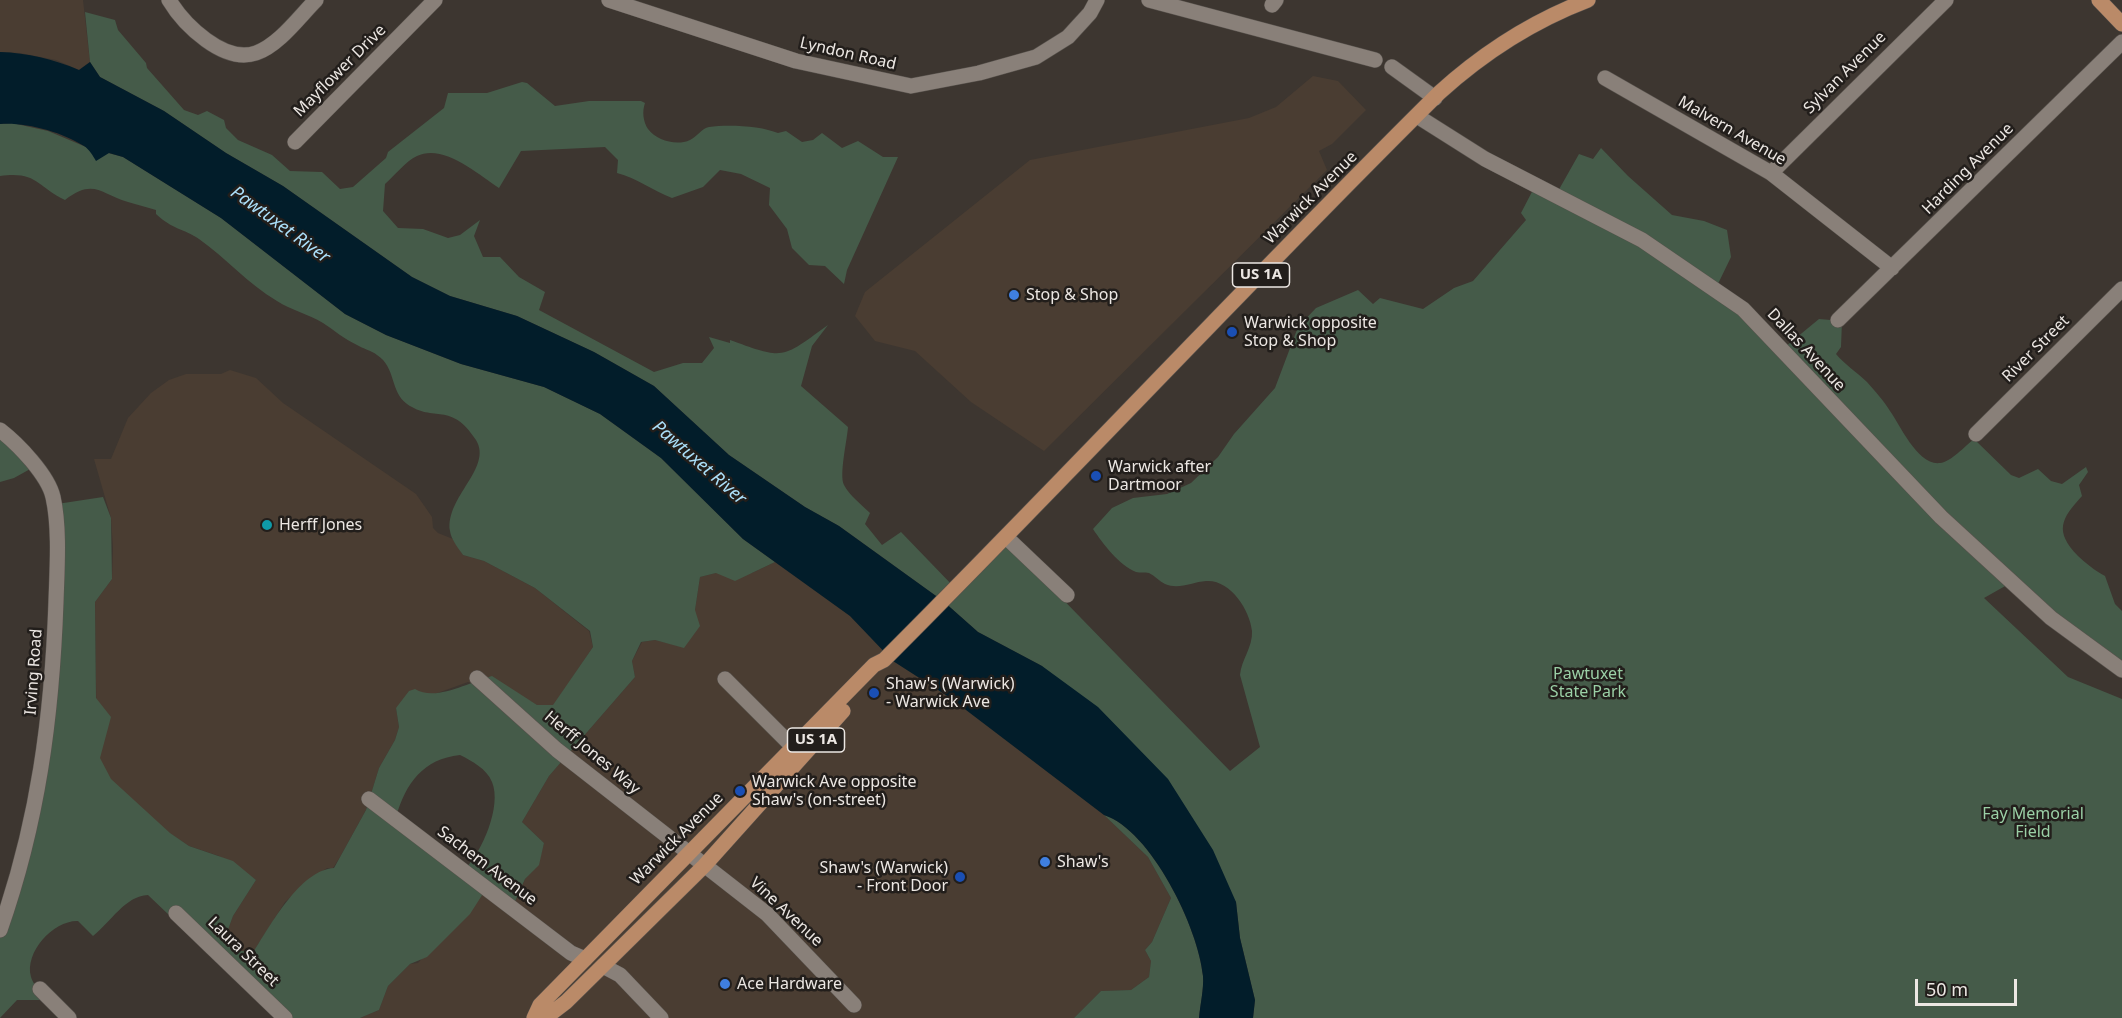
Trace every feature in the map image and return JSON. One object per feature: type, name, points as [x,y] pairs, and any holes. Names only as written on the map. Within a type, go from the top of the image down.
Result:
[{"type":"main road","name":"Warwick Avenue","points":[[534,1018],[540,1005],[687,854],[874,665],[886,659],[948,597],[1435,98],[1468,68],[1509,40],[1540,22],[1588,0]]},
{"type":"main road","points":[[2099,0],[2122,24]]},
{"type":"main road","name":"Warwick Avenue","points":[[545,1018],[566,1002],[704,866],[881,671],[886,659]]},
{"type":"street","points":[[169,0],[202,39],[237,54],[256,53],[316,0]]},
{"type":"street","name":"Mayflower Drive","points":[[295,142],[435,0]]},
{"type":"street","name":"Lyndon Road","points":[[609,0],[796,61],[910,86],[979,73],[1036,57],[1068,37],[1090,13],[1096,0]]},
{"type":"street","points":[[1149,0],[1375,60]]},
{"type":"street","name":"Sylvan Avenue","points":[[1771,173],[1946,0]]},
{"type":"street","name":"Harding Avenue","points":[[1838,320],[2122,42]]},
{"type":"street","points":[[1392,67],[1435,98]]},
{"type":"street","name":"Malvern Avenue","points":[[1605,78],[1771,173],[1892,268]]},
{"type":"street","name":"Dallas Avenue","points":[[1417,116],[1485,159],[1642,240],[1743,309],[1941,518],[2051,618],[2122,670]]},
{"type":"street","name":"River Street","points":[[1976,434],[2122,289]]},
{"type":"street","name":"Irving Road","points":[[0,430],[35,465],[53,496],[57,563],[54,673],[43,768],[20,871],[0,930]]},
{"type":"street","points":[[1006,537],[1067,595]]},
{"type":"street","name":"Herff Jones Way","points":[[477,678],[556,750],[687,854]]},
{"type":"street","points":[[725,679],[793,747]]},
{"type":"street","name":"Sachem Avenue","points":[[369,799],[571,953],[585,959]]},
{"type":"street","name":"Vine Avenue","points":[[687,854],[766,914],[854,1005]]},
{"type":"street","name":"Laura Street","points":[[176,913],[285,1018]]},
{"type":"street","points":[[603,966],[620,975],[661,1018]]},
{"type":"street","points":[[40,989],[69,1018]]},
{"type":"shaded area","points":[[0,0],[83,0],[90,62],[79,70],[56,60],[20,53],[0,52]]},
{"type":"shaded area","points":[[1313,76],[1338,81],[1366,110],[1332,144],[1319,151],[1327,170],[1044,451],[971,402],[915,351],[875,341],[855,316],[865,292],[1030,160],[1249,118],[1276,107]]},
{"type":"shaded area","points":[[230,370],[256,378],[283,403],[416,494],[432,517],[433,528],[438,533],[453,539],[463,555],[484,561],[535,588],[589,631],[593,647],[554,705],[537,705],[520,696],[468,682],[396,708],[399,727],[395,740],[379,768],[366,810],[340,857],[333,868],[327,868],[308,881],[285,902],[254,951],[233,951],[225,938],[233,916],[256,880],[219,856],[189,846],[169,833],[113,784],[97,761],[95,602],[112,579],[113,548],[111,518],[94,459],[111,459],[128,418],[151,393],[169,380],[186,374],[221,374]]},
{"type":"shaded area","points":[[775,562],[850,616],[893,661],[949,697],[1104,815],[1148,857],[1171,898],[1152,942],[1145,950],[1151,961],[1149,977],[1131,990],[1101,991],[1074,1018],[360,1018],[379,1010],[388,986],[410,964],[418,963],[486,889],[513,906],[525,879],[538,865],[544,843],[522,822],[549,776],[635,677],[632,661],[642,642],[655,640],[684,647],[695,610],[700,577],[716,573],[752,573]]},
{"type":"green space","name":"Pawtuxet State Park","points":[[85,12],[115,20],[118,30],[146,63],[147,68],[184,110],[198,115],[207,111],[224,120],[226,128],[238,140],[272,155],[290,171],[322,172],[340,189],[353,187],[386,158],[388,152],[444,108],[448,93],[487,93],[522,82],[527,83],[555,106],[589,101],[641,101],[645,103],[644,116],[648,129],[657,137],[668,141],[685,142],[709,127],[745,126],[778,133],[786,131],[802,142],[813,140],[822,133],[842,148],[858,141],[883,157],[898,157],[847,270],[844,284],[825,266],[809,265],[792,248],[787,229],[769,205],[770,188],[741,174],[720,170],[703,187],[672,198],[617,173],[618,160],[605,147],[521,151],[499,188],[460,162],[438,154],[427,153],[409,161],[385,184],[383,211],[398,228],[423,229],[448,238],[460,235],[480,220],[474,236],[483,257],[500,257],[519,277],[545,292],[539,310],[654,372],[683,363],[702,363],[714,348],[709,337],[730,343],[730,340],[762,351],[782,353],[801,344],[828,325],[812,346],[801,386],[848,427],[843,466],[844,485],[870,513],[865,524],[882,545],[901,532],[955,588],[1006,541],[1230,771],[1260,747],[1240,675],[1252,637],[1250,623],[1243,605],[1231,590],[1215,582],[1170,586],[1149,573],[1130,569],[1118,559],[1093,529],[1112,508],[1133,498],[1167,494],[1191,483],[1218,457],[1234,434],[1275,388],[1298,327],[1316,308],[1358,290],[1373,304],[1380,298],[1423,309],[1454,288],[1473,281],[1526,220],[1521,213],[1535,186],[1557,193],[1579,154],[1593,159],[1601,148],[1628,176],[1672,215],[1704,221],[1727,230],[1731,257],[1716,288],[1785,347],[1819,319],[1842,321],[1841,347],[1836,354],[1876,392],[1910,443],[1924,458],[1932,462],[1944,462],[1974,439],[2011,475],[2019,478],[2038,469],[2051,481],[2062,484],[2086,467],[2088,472],[2079,485],[2082,496],[2065,518],[2063,532],[2070,547],[2078,556],[2105,576],[2115,604],[2122,611],[2122,670],[2014,581],[1984,598],[2068,677],[2122,699],[2122,1018],[1253,1018],[1255,1000],[1240,938],[1236,902],[1042,666],[978,632],[943,601],[839,526],[805,507],[729,455],[654,386],[594,352],[517,316],[450,296],[412,277],[283,186],[226,153],[164,111],[100,77],[90,62]]},
{"type":"green space","points":[[12,123],[48,131],[86,147],[123,157],[221,218],[345,314],[386,335],[461,364],[544,387],[600,414],[661,458],[743,539],[775,562],[735,581],[716,573],[700,577],[695,610],[700,626],[684,648],[655,640],[641,642],[632,661],[635,677],[549,776],[522,822],[544,843],[539,865],[525,879],[513,906],[486,889],[470,914],[427,957],[410,964],[388,986],[379,1010],[360,1018],[277,1018],[148,895],[140,896],[125,905],[93,936],[78,921],[69,922],[51,932],[36,948],[30,967],[34,983],[48,1000],[17,1000],[0,1018],[0,936],[45,766],[57,504],[103,497],[111,518],[112,579],[95,602],[96,698],[111,717],[100,758],[111,779],[170,833],[189,846],[233,861],[256,880],[233,916],[225,938],[234,951],[254,951],[277,914],[298,889],[309,878],[321,871],[334,868],[366,810],[379,768],[395,740],[399,727],[396,708],[409,691],[415,689],[423,692],[443,692],[492,676],[537,705],[553,705],[593,647],[590,631],[535,588],[484,561],[463,555],[455,543],[450,531],[450,518],[454,506],[474,472],[480,451],[476,440],[467,428],[450,416],[426,412],[407,404],[398,393],[387,366],[377,355],[348,340],[323,323],[266,294],[199,239],[162,219],[156,214],[156,210],[90,189],[75,193],[65,200],[29,178],[12,175],[0,176],[0,124]],"holes":[[[460,755],[487,773],[494,792],[489,828],[478,852],[465,869],[396,817],[411,783],[426,767],[447,757]]]},
{"type":"green space","points":[[0,428],[32,468],[14,478],[0,482]]},
{"type":"green space","points":[[1104,815],[1122,824],[1139,840],[1155,860],[1182,908],[1200,956],[1203,976],[1199,1018],[1074,1018],[1101,991],[1131,990],[1149,977],[1151,961],[1145,950],[1152,942],[1171,898],[1148,857]]},
{"type":"water","name":"Pawtuxet River","points":[[0,52],[40,57],[79,70],[90,62],[100,77],[164,111],[226,153],[283,186],[412,277],[450,296],[517,316],[594,352],[654,386],[729,455],[805,507],[839,526],[943,601],[978,632],[1042,666],[1098,707],[1168,779],[1213,850],[1236,902],[1240,938],[1255,1000],[1253,1018],[1199,1018],[1203,976],[1200,956],[1170,883],[1139,840],[1122,824],[1104,815],[949,697],[893,661],[850,616],[743,539],[661,458],[600,414],[544,387],[461,364],[386,335],[345,314],[221,218],[123,157],[109,153],[96,161],[86,147],[65,136],[32,126],[0,124]]},
{"type":"place","name":"Stop & Shop","points":[[1014,295]]},
{"type":"place","name":"Warwick opposite Stop & Shop","points":[[1232,332]]},
{"type":"place","name":"Warwick after Dartmoor","points":[[1096,476]]},
{"type":"place","name":"Herff Jones","points":[[267,525]]},
{"type":"place","name":"Shaw's (Warwick) - Warwick Ave","points":[[874,693]]},
{"type":"place","name":"Warwick Ave opposite Shaw's (on-street)","points":[[740,791]]},
{"type":"place","name":"Shaw's","points":[[1045,862]]},
{"type":"place","name":"Shaw's (Warwick) - Front Door","points":[[960,877]]},
{"type":"place","name":"Ace Hardware","points":[[725,984]]},
{"type":"park label","name":"Fay Memorial Field","points":[[2033,823]]}]
